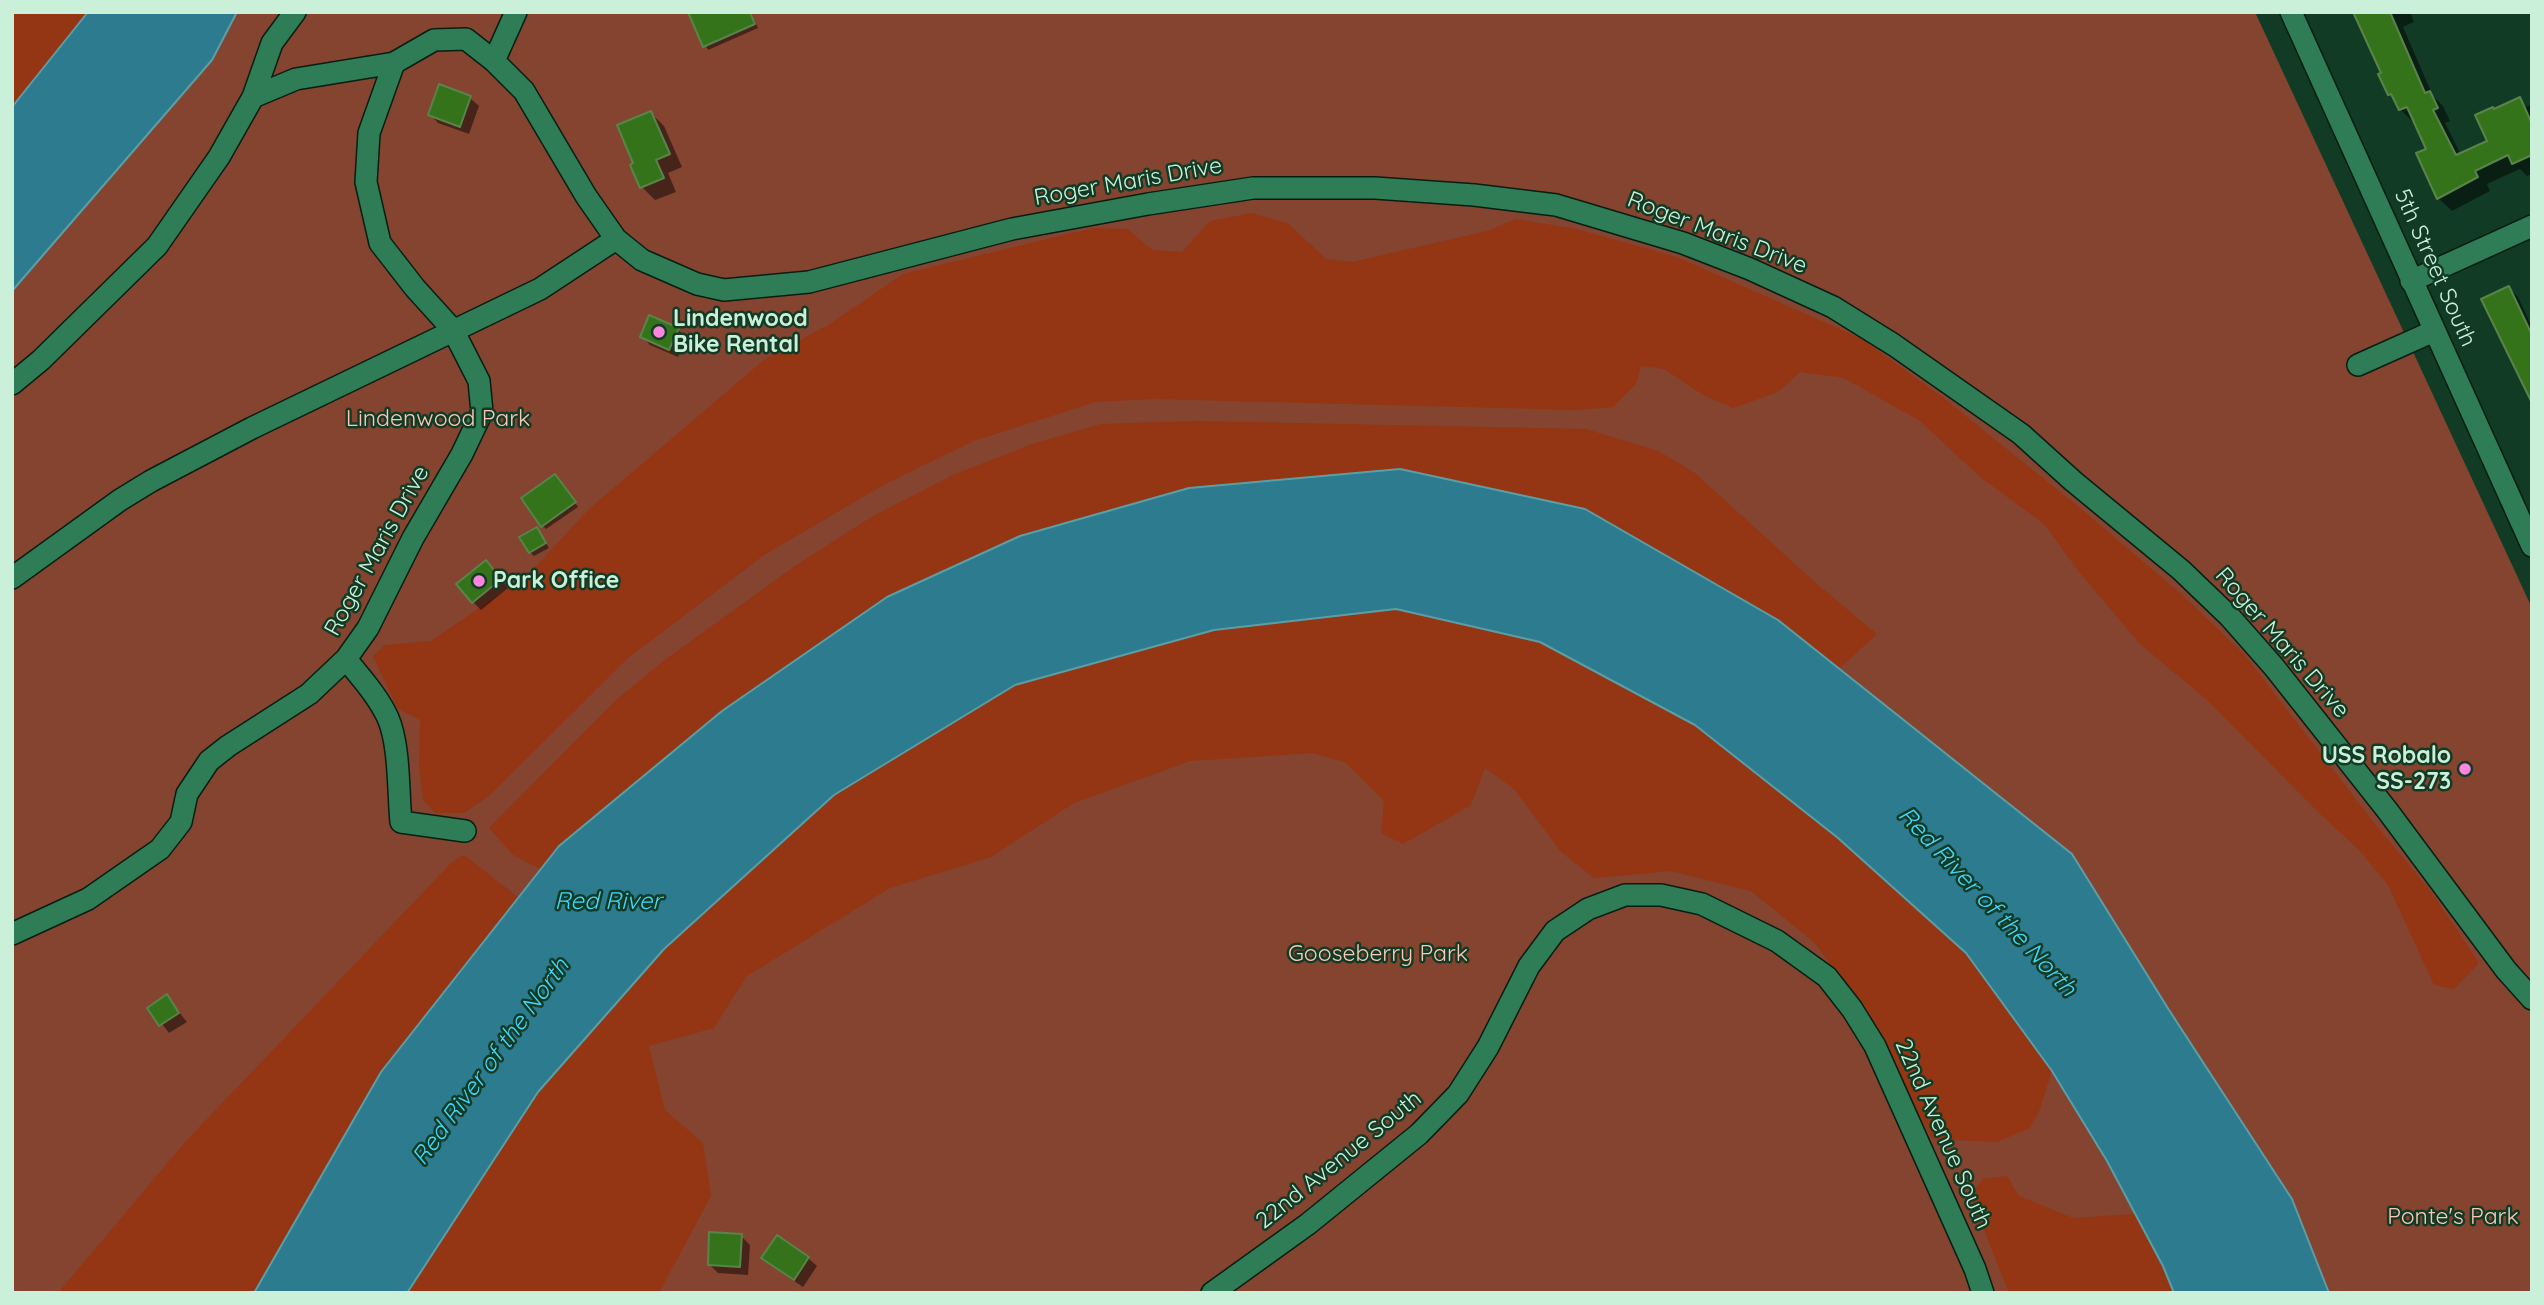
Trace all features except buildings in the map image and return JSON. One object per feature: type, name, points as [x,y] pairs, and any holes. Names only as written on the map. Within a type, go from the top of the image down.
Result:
[{"type":"street","points":[[12,384],[41,360],[157,246],[219,157],[253,97],[272,43],[295,12]]},
{"type":"street","points":[[494,61],[516,12]]},
{"type":"street","name":"5th Street South","points":[[2291,12],[2532,546]]},
{"type":"street","name":"Roger Maris Drive","points":[[12,934],[88,899],[160,849],[181,822],[187,794],[209,761],[309,694],[346,659],[368,628],[413,538],[462,454],[482,412],[479,381],[453,330],[415,288],[380,243],[366,182],[369,133],[394,63],[434,40],[466,39],[494,61],[524,91],[586,196],[616,239],[642,260],[697,284],[724,290],[809,282],[1012,229],[1148,204],[1253,188],[1376,188],[1475,195],[1556,205],[1683,243],[1750,269],[1833,307],[1894,345],[2021,434],[2180,570],[2230,617],[2274,667],[2387,810],[2506,970],[2532,999]]},
{"type":"street","points":[[253,97],[296,79],[394,63]]},
{"type":"street","points":[[2411,281],[2532,226]]},
{"type":"street","points":[[12,578],[120,500],[151,481],[252,428],[540,289],[616,239]]},
{"type":"street","points":[[2358,365],[2434,331]]},
{"type":"street","points":[[346,659],[376,697],[389,720],[395,748],[401,822],[465,831]]},
{"type":"street","name":"22nd Avenue South","points":[[1212,1293],[1308,1224],[1359,1183],[1419,1133],[1458,1094],[1488,1048],[1529,966],[1555,931],[1588,909],[1625,895],[1661,894],[1702,904],[1777,941],[1827,977],[1853,1009],[1875,1046],[1975,1269],[1983,1293]]},
{"type":"green space","name":"Lindenwood Park","points":[[237,12],[2255,12],[2532,608],[2532,1293],[2329,1293],[2292,1198],[2169,1010],[2072,854],[1778,620],[559,846],[381,1072],[254,1293],[12,1293],[12,291],[212,60]]},
{"type":"green space","name":"Gooseberry Park","points":[[1396,609],[2052,1071],[2132,1207],[2174,1293],[407,1293],[538,1092],[664,949]]},
{"type":"shaded area","points":[[12,12],[88,12],[12,107]]},
{"type":"shaded area","points":[[1252,213],[1289,224],[1326,259],[1352,262],[1487,231],[1516,219],[1576,229],[1677,257],[1862,339],[1946,400],[2086,513],[2181,594],[2244,654],[2371,819],[2432,893],[2479,963],[2454,989],[2434,985],[2388,885],[2359,850],[2207,700],[2140,644],[2080,573],[2044,524],[1980,477],[1920,421],[1844,378],[1800,372],[1778,392],[1733,408],[1703,395],[1664,369],[1641,366],[1636,384],[1613,407],[1578,410],[1153,399],[1095,402],[974,441],[887,483],[764,555],[627,659],[490,795],[464,813],[435,813],[423,800],[419,764],[420,720],[397,708],[373,656],[385,645],[431,641],[529,574],[589,509],[765,359],[828,325],[903,274],[1093,228],[1127,229],[1153,250],[1182,252],[1210,221]]},
{"type":"shaded area","points":[[1196,421],[1586,429],[1658,451],[1695,473],[1818,585],[1877,634],[1840,668],[1778,620],[1585,509],[1400,469],[1189,488],[887,597],[722,711],[559,845],[540,869],[513,855],[489,828],[616,700],[666,659],[798,564],[873,516],[953,475],[1032,444],[1101,424]]},
{"type":"shaded area","points":[[1396,609],[1540,642],[1695,725],[1838,838],[1966,953],[2052,1071],[2040,1109],[2030,1128],[1997,1142],[1932,1139],[1867,1015],[1815,943],[1751,891],[1671,871],[1594,878],[1561,852],[1515,790],[1485,768],[1471,805],[1403,844],[1381,833],[1384,801],[1346,763],[1313,753],[1190,761],[1074,803],[991,857],[890,888],[747,976],[714,1028],[649,1046],[665,1110],[703,1143],[711,1196],[659,1293],[407,1293],[538,1092],[664,949],[834,795],[1015,686],[1214,630]]},
{"type":"shaded area","points":[[464,855],[518,897],[381,1072],[254,1293],[58,1293],[186,1141],[453,861]]},
{"type":"shaded area","points":[[2007,1176],[2019,1196],[2073,1218],[2135,1214],[2174,1293],[2009,1293],[1970,1195],[1983,1179]]},
{"type":"water","points":[[88,12],[237,12],[212,60],[12,291],[12,107]]},
{"type":"water","name":"Red River","points":[[1400,469],[1585,509],[1778,620],[2072,854],[2292,1199],[2329,1293],[2174,1293],[2163,1266],[2107,1161],[2052,1071],[1966,953],[1838,838],[1695,725],[1540,642],[1396,609],[1214,630],[1015,685],[834,795],[664,949],[538,1092],[407,1293],[254,1293],[381,1072],[559,846],[722,711],[887,597],[1020,536],[1189,488]]},
{"type":"place","name":"Lindenwood Bike Rental","points":[[659,332]]},
{"type":"place","name":"Park Office","points":[[479,581]]},
{"type":"place","name":"USS Robalo SS-273","points":[[2465,769]]},
{"type":"water label","name":"Red River of the North","points":[[1987,902]]},
{"type":"water label","name":"Red River of the North","points":[[491,1062]]},
{"type":"park label","name":"Ponte's Park","points":[[2453,1217]]}]
